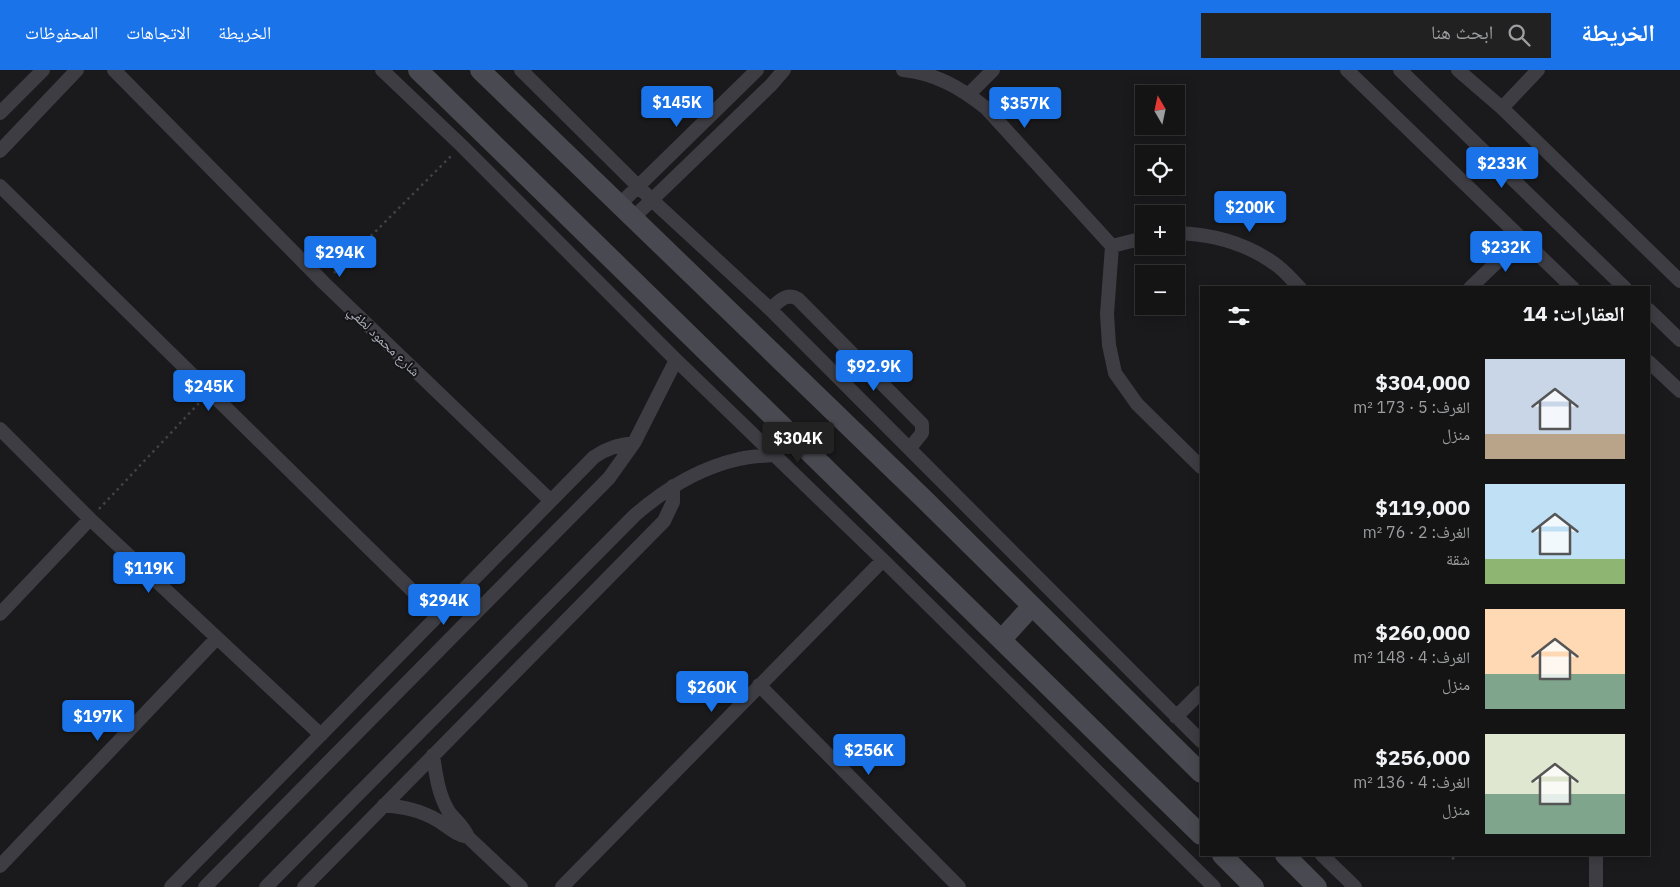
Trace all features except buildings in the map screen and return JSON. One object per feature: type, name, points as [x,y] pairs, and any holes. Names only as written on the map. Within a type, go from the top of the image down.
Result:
[{"type":"street","points":[[0,113],[43,70]]},
{"type":"street","points":[[0,151],[77,70]]},
{"type":"street","name":"شارع محمود لطفي","points":[[114,70],[324,283],[551,501]]},
{"type":"street","points":[[382,70],[461,145],[676,360],[1214,887]]},
{"type":"street","points":[[480,70],[925,500],[1200,772]]},
{"type":"street","points":[[521,70],[652,200],[770,309],[1200,740]]},
{"type":"street","points":[[626,211],[638,186],[757,70]]},
{"type":"street","points":[[626,211],[652,200],[771,85],[784,70]]},
{"type":"street","points":[[903,70],[944,80],[969,94],[1002,125],[1112,246],[1106,314],[1109,345],[1115,373],[1137,404],[1200,466]]},
{"type":"street","points":[[969,94],[993,70]]},
{"type":"street","points":[[1347,70],[1571,286]]},
{"type":"street","points":[[1400,70],[1623,286]]},
{"type":"street","points":[[1458,70],[1502,108],[1680,281]]},
{"type":"street","points":[[1502,108],[1538,70]]},
{"type":"street","points":[[428,73],[1200,834]]},
{"type":"street","points":[[0,186],[438,616]]},
{"type":"street","points":[[1185,233],[1202,234],[1240,244],[1275,264],[1298,286]]},
{"type":"street","points":[[1472,286],[1522,238]]},
{"type":"street","points":[[1112,246],[1135,240]]},
{"type":"street","points":[[770,309],[785,297],[790,296],[798,299],[922,424],[922,433],[910,448]]},
{"type":"street","points":[[1650,311],[1680,340]]},
{"type":"street","points":[[205,887],[609,478],[634,443],[676,360]]},
{"type":"street","points":[[1650,363],[1680,391]]},
{"type":"street","points":[[0,429],[90,519],[321,735]]},
{"type":"street","points":[[171,887],[594,457],[606,449],[619,444],[634,443]]},
{"type":"street","points":[[266,887],[634,515],[658,495],[711,467],[740,459],[773,455]]},
{"type":"street","points":[[304,887],[664,521],[673,502],[673,486]]},
{"type":"street","points":[[0,614],[90,519]]},
{"type":"street","points":[[562,887],[882,560]]},
{"type":"street","points":[[1002,639],[1032,606]]},
{"type":"street","points":[[0,866],[218,638]]},
{"type":"street","points":[[759,685],[960,887]]},
{"type":"street","points":[[1176,717],[1200,693]]},
{"type":"street","points":[[433,755],[440,793],[449,811],[462,826],[468,837],[521,887]]},
{"type":"street","points":[[384,805],[412,809],[426,814],[457,834],[468,837]]},
{"type":"street","points":[[1223,856],[1254,887]]},
{"type":"street","points":[[1285,856],[1317,887]]},
{"type":"street","points":[[1323,856],[1355,887]]},
{"type":"street","points":[[1596,856],[1596,887]]},
{"type":"street","points":[[319,887],[324,866]]},
{"type":"path","points":[[324,283],[461,145]]},
{"type":"path","points":[[90,519],[210,392]]},
{"type":"path","points":[[1452,859],[1456,856]]}]
